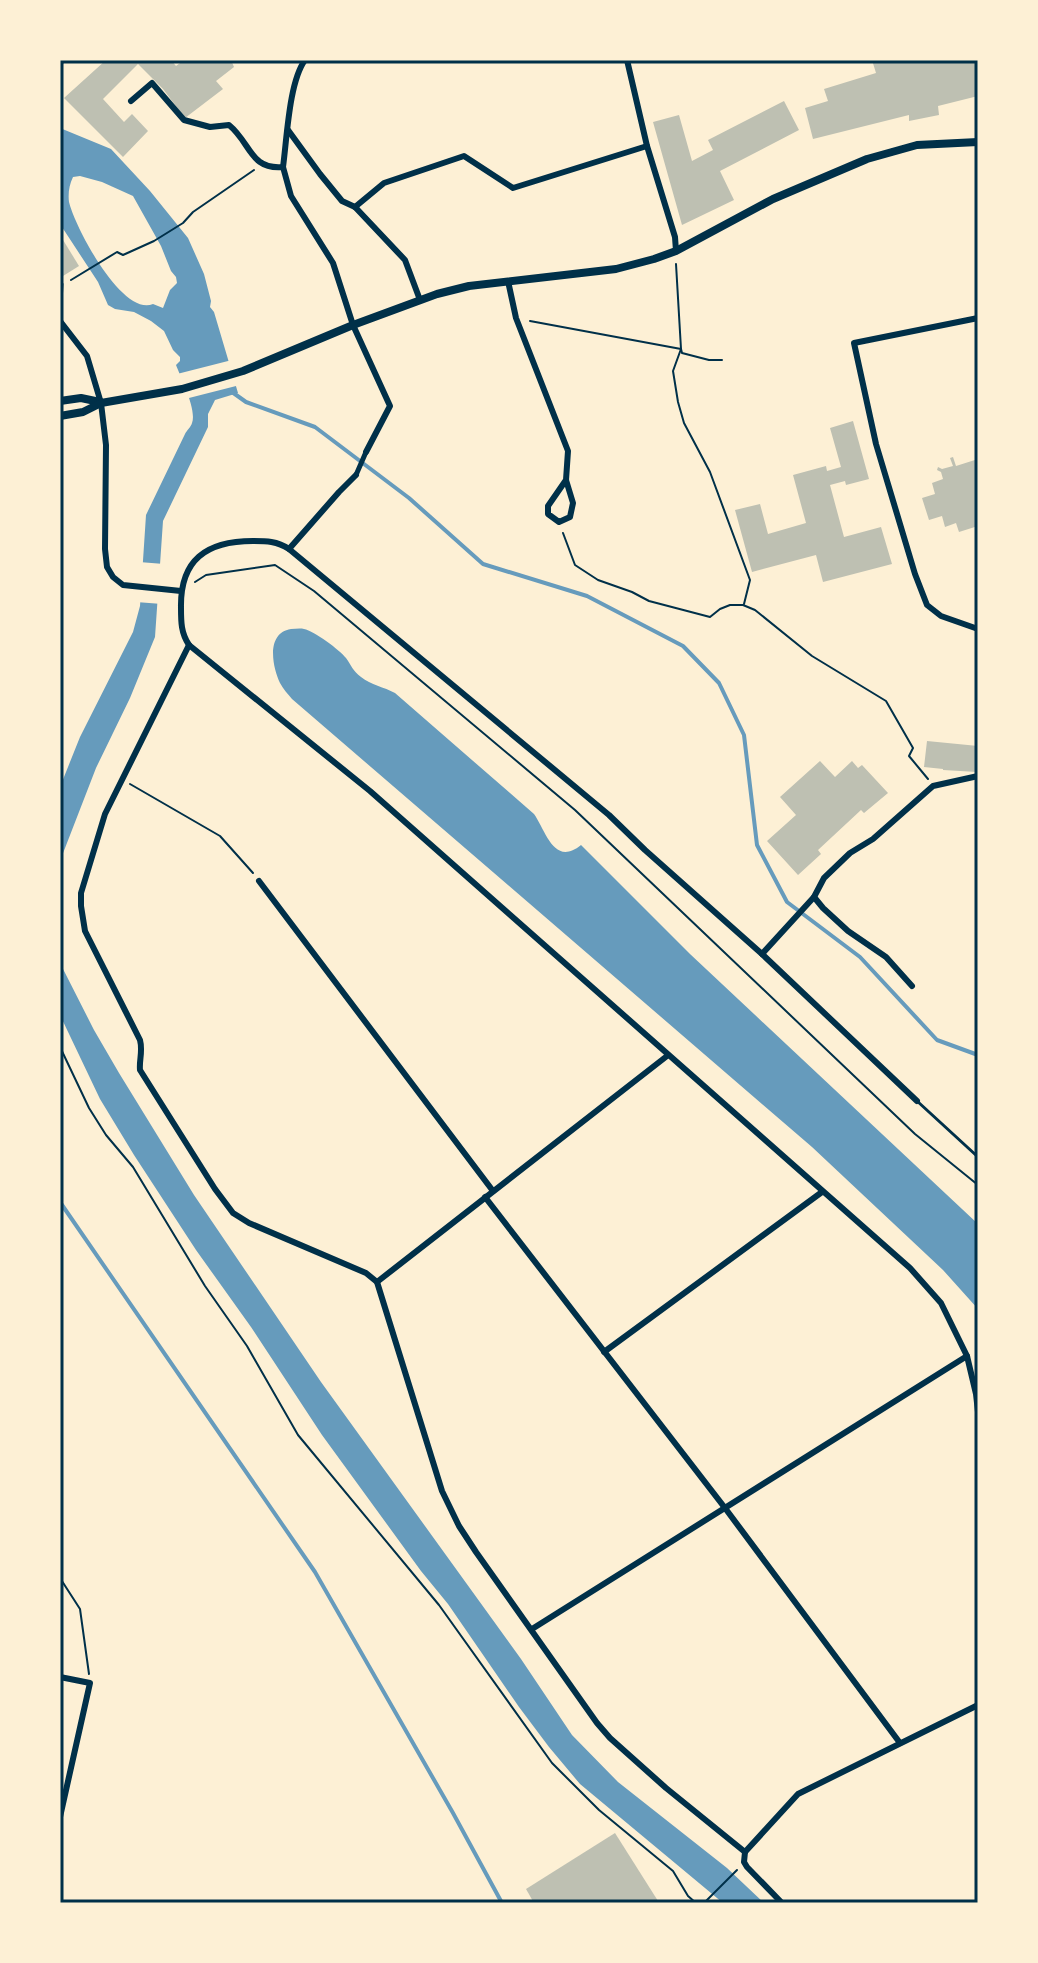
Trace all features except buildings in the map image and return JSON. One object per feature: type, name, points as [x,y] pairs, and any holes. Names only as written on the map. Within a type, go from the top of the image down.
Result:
[{"type":"street","points":[[296,60],[300,68]]},
{"type":"street","points":[[289,549],[356,475],[390,406],[353,325],[333,263],[291,196],[283,167],[291,104],[305,60]]},
{"type":"street","points":[[627,60],[647,146],[675,237],[676,251]]},
{"type":"street","points":[[131,101],[152,83],[184,120],[210,127],[229,125],[262,165],[283,167]]},
{"type":"street","points":[[288,130],[342,201],[355,207],[405,260],[420,300]]},
{"type":"street","points":[[60,416],[83,412],[101,403],[182,389],[236,373],[437,294],[469,286],[616,269],[676,251],[773,199],[867,159],[917,145],[978,142]]},
{"type":"street","points":[[355,207],[384,183],[464,156],[513,188],[647,146]]},
{"type":"street","points":[[508,281],[516,318],[568,451],[566,480],[573,503],[570,517],[559,522],[548,514],[548,506],[566,480]]},
{"type":"street","points":[[978,318],[854,343],[876,444],[927,605],[941,616],[978,629]]},
{"type":"street","points":[[60,321],[87,356],[101,403],[106,445],[105,562],[113,577],[128,586],[181,591]]},
{"type":"street","points":[[60,401],[81,398],[101,403]]},
{"type":"street","points":[[917,1101],[762,954],[584,794],[289,549],[268,541],[232,542],[209,550],[193,562],[181,591],[182,627],[189,645],[370,791],[910,1268],[941,1303],[967,1356],[978,1412]]},
{"type":"street","points":[[189,645],[105,814],[83,884],[81,906],[85,931],[140,1040],[140,1070],[233,1213],[249,1223],[366,1273],[377,1282],[447,1501],[459,1526],[610,1738],[745,1852]]},
{"type":"street","points":[[762,954],[814,897],[829,872],[850,853],[873,839],[933,786],[978,776]]},
{"type":"street","points":[[259,881],[493,1191]]},
{"type":"street","points":[[814,897],[848,931],[886,957],[912,986]]},
{"type":"street","points":[[377,1282],[667,1056]]},
{"type":"street","points":[[604,1352],[822,1192]]},
{"type":"street","points":[[485,1197],[725,1508],[900,1743]]},
{"type":"street","points":[[532,1629],[967,1356]]},
{"type":"street","points":[[60,1677],[90,1683],[60,1817]]},
{"type":"street","points":[[782,1903],[747,1867],[745,1852],[798,1794],[978,1705]]},
{"type":"lane","points":[[60,321],[62,284]]},
{"type":"lane","points":[[917,1101],[978,1157]]},
{"type":"path","points":[[60,73],[63,60]]},
{"type":"path","points":[[62,284],[117,252],[123,255],[154,241],[262,165]]},
{"type":"path","points":[[676,251],[681,349],[673,371],[678,402],[684,423],[710,472],[750,580],[743,605]]},
{"type":"path","points":[[516,318],[681,349],[682,353],[709,360],[722,360]]},
{"type":"path","points":[[559,522],[575,565],[598,580],[649,601],[710,617],[730,605],[743,605],[755,610],[812,656],[886,701],[913,748],[909,756],[933,786]]},
{"type":"path","points":[[181,591],[206,575],[275,565],[314,591],[575,810],[915,1134],[978,1185]]},
{"type":"path","points":[[122,779],[220,836],[259,881]]},
{"type":"path","points":[[60,1047],[89,1108],[106,1135],[133,1167],[205,1286],[247,1346],[298,1435],[439,1605],[552,1763],[599,1810],[673,1871],[688,1896],[696,1903]]},
{"type":"path","points":[[60,1578],[80,1609],[90,1683]]},
{"type":"path","points":[[705,1902],[740,1867]]},
{"type":"water","points":[[60,128],[111,149],[188,238],[204,274],[210,307],[238,393],[215,400],[208,414],[208,427],[163,521],[155,637],[96,768],[60,861],[60,787],[80,737],[133,632],[140,606],[146,515],[193,417],[176,365],[180,357],[164,331],[134,312],[108,305],[98,282],[60,224]],"holes":[[[73,177],[102,182],[133,196],[161,246],[177,283],[170,290],[163,308],[141,304],[114,284],[80,230],[69,202]]]},
{"type":"water","points":[[308,630],[320,637],[343,655],[361,677],[395,693],[534,814],[557,849],[572,851],[581,845],[690,954],[978,1224],[978,1309],[943,1270],[812,1147],[292,699],[277,676],[273,659],[274,643],[283,632]]},
{"type":"water","points":[[60,963],[94,1030],[194,1195],[321,1382],[521,1659],[572,1735],[618,1782],[727,1868],[764,1903],[723,1903],[580,1784],[519,1707],[448,1604],[322,1435],[134,1155],[100,1099],[60,1015]]},
{"type":"pier","points":[[232,360],[240,385],[185,399],[177,374]]},
{"type":"pier","points":[[139,562],[164,564],[162,604],[136,602]]},
{"type":"waterway","points":[[232,392],[246,402],[315,427],[409,498],[483,564],[587,596],[683,646],[719,683],[744,735],[757,845],[787,902],[860,957],[937,1040],[978,1055]]},
{"type":"waterway","points":[[60,1202],[315,1572],[502,1903]]}]
